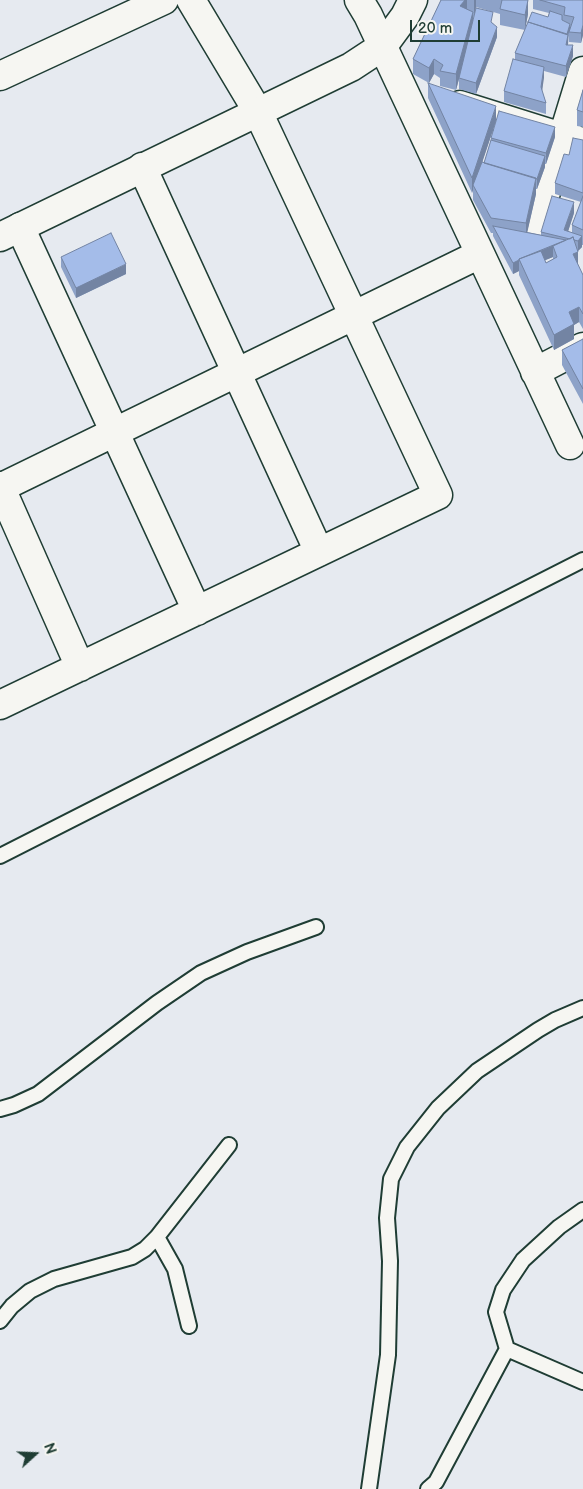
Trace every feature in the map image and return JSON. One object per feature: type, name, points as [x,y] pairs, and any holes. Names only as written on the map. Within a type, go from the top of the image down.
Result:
[{"type":"street","points":[[0,76],[164,0]]},
{"type":"street","points":[[0,705],[438,495],[258,112],[191,0]]},
{"type":"street","points":[[359,0],[383,46],[570,445]]},
{"type":"street","points":[[197,611],[115,432],[10,232],[351,67],[383,46],[405,16],[413,0]]},
{"type":"street","points":[[532,238],[572,140],[583,71]]},
{"type":"street","points":[[401,86],[572,140]]},
{"type":"street","points":[[142,168],[319,552]]},
{"type":"street","points":[[80,667],[0,487],[480,254]]},
{"type":"street","points":[[535,372],[583,348]]},
{"type":"lane","points":[[0,856],[583,560]]},
{"type":"lane","points":[[0,1109],[38,1094],[157,1003],[201,974],[247,952],[316,927]]},
{"type":"lane","points":[[369,1489],[388,1355],[390,1262],[387,1218],[391,1179],[407,1147],[438,1108],[477,1071],[538,1030],[555,1020],[583,1008]]},
{"type":"lane","points":[[0,1321],[12,1306],[30,1291],[54,1280],[132,1257],[145,1249],[157,1237],[229,1145]]},
{"type":"lane","points":[[428,1489],[436,1482],[506,1349],[496,1312],[504,1290],[523,1260],[559,1227],[583,1210]]},
{"type":"lane","points":[[157,1237],[175,1269],[189,1326]]},
{"type":"lane","points":[[506,1349],[583,1382]]},
{"type":"building","points":[[441,0],[465,0],[460,6],[473,12],[456,74],[440,71],[443,65],[434,59],[429,68],[413,59]]},
{"type":"building","points":[[502,0],[528,0],[525,15],[500,9]]},
{"type":"building","points":[[540,0],[583,0],[583,25],[581,33],[569,32],[574,17],[564,15],[565,7]]},
{"type":"building","points":[[476,8],[493,12],[491,22],[497,27],[476,83],[459,78]]},
{"type":"building","points":[[550,11],[562,15],[562,20],[570,24],[567,34],[528,22],[532,12],[548,17]]},
{"type":"building","points":[[528,22],[568,35],[566,45],[573,45],[566,66],[515,53]]},
{"type":"building","points":[[513,59],[544,67],[541,87],[546,103],[504,91]]},
{"type":"building","points":[[428,83],[496,106],[472,178]]},
{"type":"building","points":[[583,90],[583,112],[577,110]]},
{"type":"building","points":[[499,111],[555,127],[546,153],[491,138]]},
{"type":"building","points":[[573,138],[583,140],[583,193],[555,183],[564,154],[569,155]]},
{"type":"building","points":[[491,140],[545,156],[537,179],[484,163]]},
{"type":"building","points":[[482,162],[536,178],[526,223],[491,218],[473,185]]},
{"type":"building","points":[[552,196],[574,202],[564,230],[582,236],[578,241],[574,240],[573,237],[570,239],[541,232]]},
{"type":"building","points":[[583,196],[583,230],[572,225]]},
{"type":"building","points":[[493,226],[566,240],[513,263]]},
{"type":"building","points":[[111,233],[126,264],[76,288],[61,257]]},
{"type":"building","points":[[573,237],[578,252],[573,254],[583,275],[583,314],[579,307],[569,312],[574,324],[554,335],[519,259],[541,251],[546,263],[557,257],[553,246]]},
{"type":"building","points":[[583,339],[583,389],[562,350]]}]
